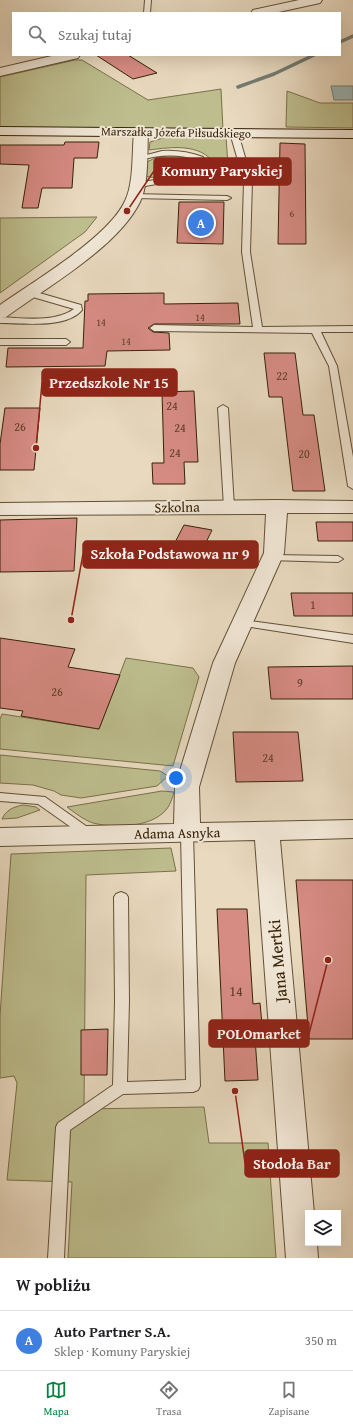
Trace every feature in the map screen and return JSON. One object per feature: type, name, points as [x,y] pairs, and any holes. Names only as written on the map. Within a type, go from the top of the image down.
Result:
[{"type":"street","points":[[257,0],[270,10]]},
{"type":"street","points":[[262,12],[316,0]]},
{"type":"street","points":[[0,72],[69,56]]},
{"type":"street","name":"Marszałka Józefa Piłsudskiego","points":[[0,131],[353,134]]},
{"type":"street","points":[[0,313],[100,242],[124,215],[136,191],[141,132]]},
{"type":"street","points":[[187,832],[187,787],[224,663],[274,553],[277,506]]},
{"type":"street","name":"Szkolna","points":[[0,509],[277,506],[353,507]]},
{"type":"street","name":"Adama Asnyka","points":[[0,837],[353,829]]},
{"type":"street","name":"Jana Mertki","points":[[267,831],[302,1258]]},
{"type":"lane","points":[[147,12],[148,0]]},
{"type":"lane","points":[[234,133],[248,181],[246,252],[258,328]]},
{"type":"lane","points":[[136,191],[149,182],[188,177],[200,171],[203,167],[200,159],[184,154],[155,154],[139,158]]},
{"type":"lane","points":[[136,191],[227,198]]},
{"type":"lane","points":[[0,320],[63,319],[74,314],[78,310],[78,307],[70,303],[29,293]]},
{"type":"lane","points":[[154,328],[353,329]]},
{"type":"lane","points":[[315,330],[333,366],[353,486]]},
{"type":"lane","points":[[0,342],[66,342]]},
{"type":"lane","points":[[223,408],[230,507]]},
{"type":"lane","points":[[272,558],[338,559]]},
{"type":"lane","points":[[242,623],[353,639]]},
{"type":"lane","points":[[0,797],[41,800],[92,835]]},
{"type":"lane","points":[[56,1258],[63,1127],[120,1088],[193,1086],[187,832]]},
{"type":"lane","points":[[120,1088],[122,1001],[121,897]]},
{"type":"green space","points":[[75,60],[82,60],[148,100],[221,89],[223,130],[0,128],[0,77]]},
{"type":"green space","points":[[287,91],[320,103],[353,103],[353,128],[286,127]]},
{"type":"green space","points":[[169,136],[226,137],[228,165],[215,164],[209,157],[202,153],[185,148],[149,150],[150,142]]},
{"type":"green space","points":[[181,156],[187,158],[192,162],[193,166],[176,175],[156,178],[144,176],[147,162],[157,157]]},
{"type":"green space","points":[[97,217],[85,232],[0,293],[0,218]]},
{"type":"green space","points":[[126,658],[193,668],[199,677],[173,766],[0,749],[0,719],[2,714],[99,729]]},
{"type":"green space","points":[[0,755],[160,771],[168,776],[157,786],[81,798],[61,795],[54,791],[33,785],[0,783]]},
{"type":"green space","points":[[162,791],[174,792],[170,805],[158,817],[141,824],[121,826],[101,825],[83,818],[67,807]]},
{"type":"green space","points":[[23,805],[36,807],[40,810],[17,818],[2,819],[10,809]]},
{"type":"green space","points":[[171,848],[176,871],[86,875],[84,1109],[204,1107],[209,1143],[268,1143],[276,1258],[68,1258],[72,1182],[7,1180],[17,1083],[14,1076],[0,1078],[0,1016],[11,854]]},
{"type":"water","points":[[331,86],[353,86],[353,100],[334,100]]},
{"type":"building","points":[[98,56],[130,56],[157,73],[133,79]]},
{"type":"building","points":[[65,142],[99,142],[97,158],[74,158],[72,188],[42,188],[38,208],[22,208],[29,165],[0,164],[0,145],[64,145]]},
{"type":"building","points":[[280,143],[305,144],[306,244],[278,244]]},
{"type":"building","points":[[179,202],[224,202],[223,244],[177,243]]},
{"type":"building","points":[[164,293],[164,304],[238,303],[240,324],[154,324],[148,328],[153,332],[169,333],[170,350],[107,351],[105,366],[6,367],[8,348],[83,348],[85,301],[88,301],[88,294]]},
{"type":"building","points":[[264,353],[295,353],[303,415],[314,415],[325,491],[293,491],[282,397],[269,397]]},
{"type":"building","points":[[194,391],[198,462],[184,462],[185,484],[153,484],[152,463],[164,463],[162,392]]},
{"type":"building","points":[[5,408],[40,408],[34,470],[0,470],[0,444]]},
{"type":"building","points":[[77,518],[74,571],[0,572],[0,520]]},
{"type":"building","points":[[316,522],[353,522],[353,541],[318,541]]},
{"type":"building","points":[[184,525],[212,530],[198,559],[169,554]]},
{"type":"building","points":[[291,593],[353,593],[353,616],[294,616]]},
{"type":"building","points":[[0,638],[75,649],[68,667],[120,675],[99,729],[21,716],[23,711],[0,708]]},
{"type":"building","points":[[353,666],[353,699],[271,699],[268,667]]},
{"type":"building","points":[[233,732],[298,732],[303,781],[236,782]]},
{"type":"building","points":[[296,880],[353,880],[353,1039],[309,1039]]},
{"type":"building","points":[[217,909],[247,909],[253,1004],[260,1003],[262,1024],[254,1024],[258,1080],[225,1081]]},
{"type":"building","points":[[108,1029],[107,1075],[81,1075],[81,1030]]},
{"type":"waterway","points":[[341,42],[353,36]]},
{"type":"waterway","points":[[238,87],[274,74],[312,56]]},
{"type":"place","name":"Komuny Paryskiej","points":[[127,211]]},
{"type":"place","name":"Auto Partner S.A.","points":[[201,223]]},
{"type":"place","name":"Przedszkole Nr 15","points":[[36,448]]},
{"type":"place","name":"Szkoła Podstawowa nr 9","points":[[71,620]]},
{"type":"place","name":"POLOmarket","points":[[328,960]]},
{"type":"place","name":"Stodoła Bar","points":[[235,1091]]}]
